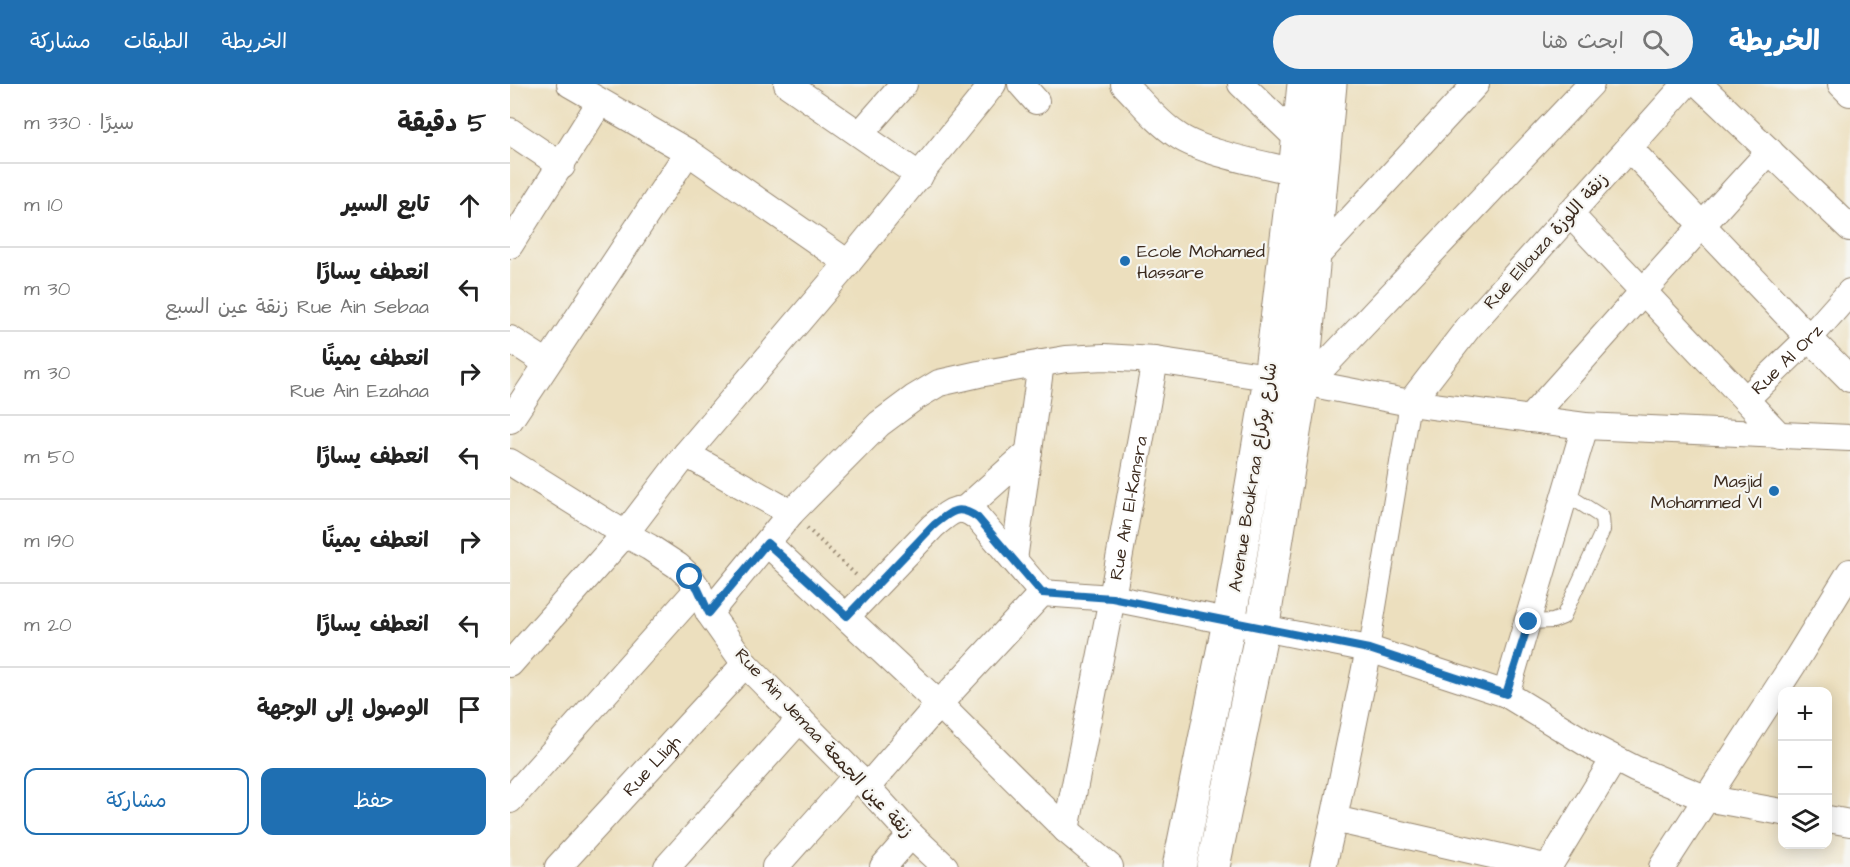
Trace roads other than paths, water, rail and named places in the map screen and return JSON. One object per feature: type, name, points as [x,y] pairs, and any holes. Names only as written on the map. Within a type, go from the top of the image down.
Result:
[{"type":"street","points":[[570,84],[688,152],[848,263]]},
{"type":"street","points":[[860,134],[904,84]]},
{"type":"street","points":[[510,664],[625,534],[686,454],[848,263],[993,84]]},
{"type":"street","points":[[1124,84],[1176,135],[1187,141],[1295,172]]},
{"type":"street","points":[[1241,84],[1299,140]]},
{"type":"street","name":"Avenue Boukraa شارع بوكراع","points":[[1179,867],[1229,622],[1270,378],[1304,84]]},
{"type":"street","name":"Avenue Boukraa شارع بوكراع","points":[[1213,867],[1263,630],[1305,383],[1312,261],[1330,84]]},
{"type":"street","points":[[1312,261],[1476,84]]},
{"type":"street","points":[[1305,383],[1591,84]]},
{"type":"street","name":"Rue Ellouza زنقة اللوزة","points":[[1410,403],[1468,328],[1686,84]]},
{"type":"street","points":[[1699,84],[1850,228]]},
{"type":"street","points":[[1841,84],[1850,93]]},
{"type":"street","points":[[792,85],[920,176]]},
{"type":"street","points":[[510,245],[562,166],[600,102]]},
{"type":"street","points":[[510,131],[562,166]]},
{"type":"street","points":[[1630,149],[1850,379]]},
{"type":"street","points":[[1529,418],[1770,151]]},
{"type":"street","points":[[510,420],[688,152]]},
{"type":"street","points":[[1569,213],[1780,436]]},
{"type":"street","name":"Rue Al Orz","points":[[1746,399],[1809,338],[1850,292]]},
{"type":"street","points":[[510,339],[547,363]]},
{"type":"street","points":[[709,613],[791,513],[879,424],[939,383],[1041,363],[1104,357],[1155,360],[1305,383],[1410,403],[1586,426],[1850,438]]},
{"type":"street","name":"Rue Ain El-Kansra","points":[[1066,830],[1112,598],[1155,360]]},
{"type":"street","points":[[1014,560],[1041,363]]},
{"type":"street","points":[[1323,867],[1369,649],[1410,403]]},
{"type":"street","points":[[1506,694],[1586,426]]},
{"type":"street","points":[[964,510],[1029,452]]},
{"type":"street","points":[[686,454],[791,513]]},
{"type":"street","name":"Rue Ain Jemaa زنقة عين الجمعة","points":[[510,462],[678,566],[690,577],[709,613],[745,664],[945,867]]},
{"type":"street","points":[[847,616],[933,526],[953,511],[964,510],[978,518],[1042,593],[1112,598],[1263,630],[1369,649],[1506,694],[1614,759],[1705,798],[1778,811]]},
{"type":"street","points":[[767,543],[939,704],[1066,830],[1110,867]]},
{"type":"street","points":[[1662,867],[1798,657],[1850,572]]},
{"type":"street","points":[[510,800],[698,589]]},
{"type":"street","points":[[775,867],[939,704],[1042,593]]},
{"type":"street","name":"Rue Lligh","points":[[558,867],[745,664]]},
{"type":"street","points":[[667,867],[800,719]]},
{"type":"street","points":[[1334,819],[1546,866],[1552,861],[1614,759]]},
{"type":"street","points":[[1832,820],[1850,823]]},
{"type":"street","points":[[883,867],[911,835]]},
{"type":"lane","points":[[1529,622],[1553,621],[1563,617],[1603,530],[1602,518],[1566,494]]},
{"type":"place","name":"Ecole Mohamed Hassare","points":[[1125,261]]},
{"type":"place","name":"Masjid Mohammed VI","points":[[1774,491]]}]
